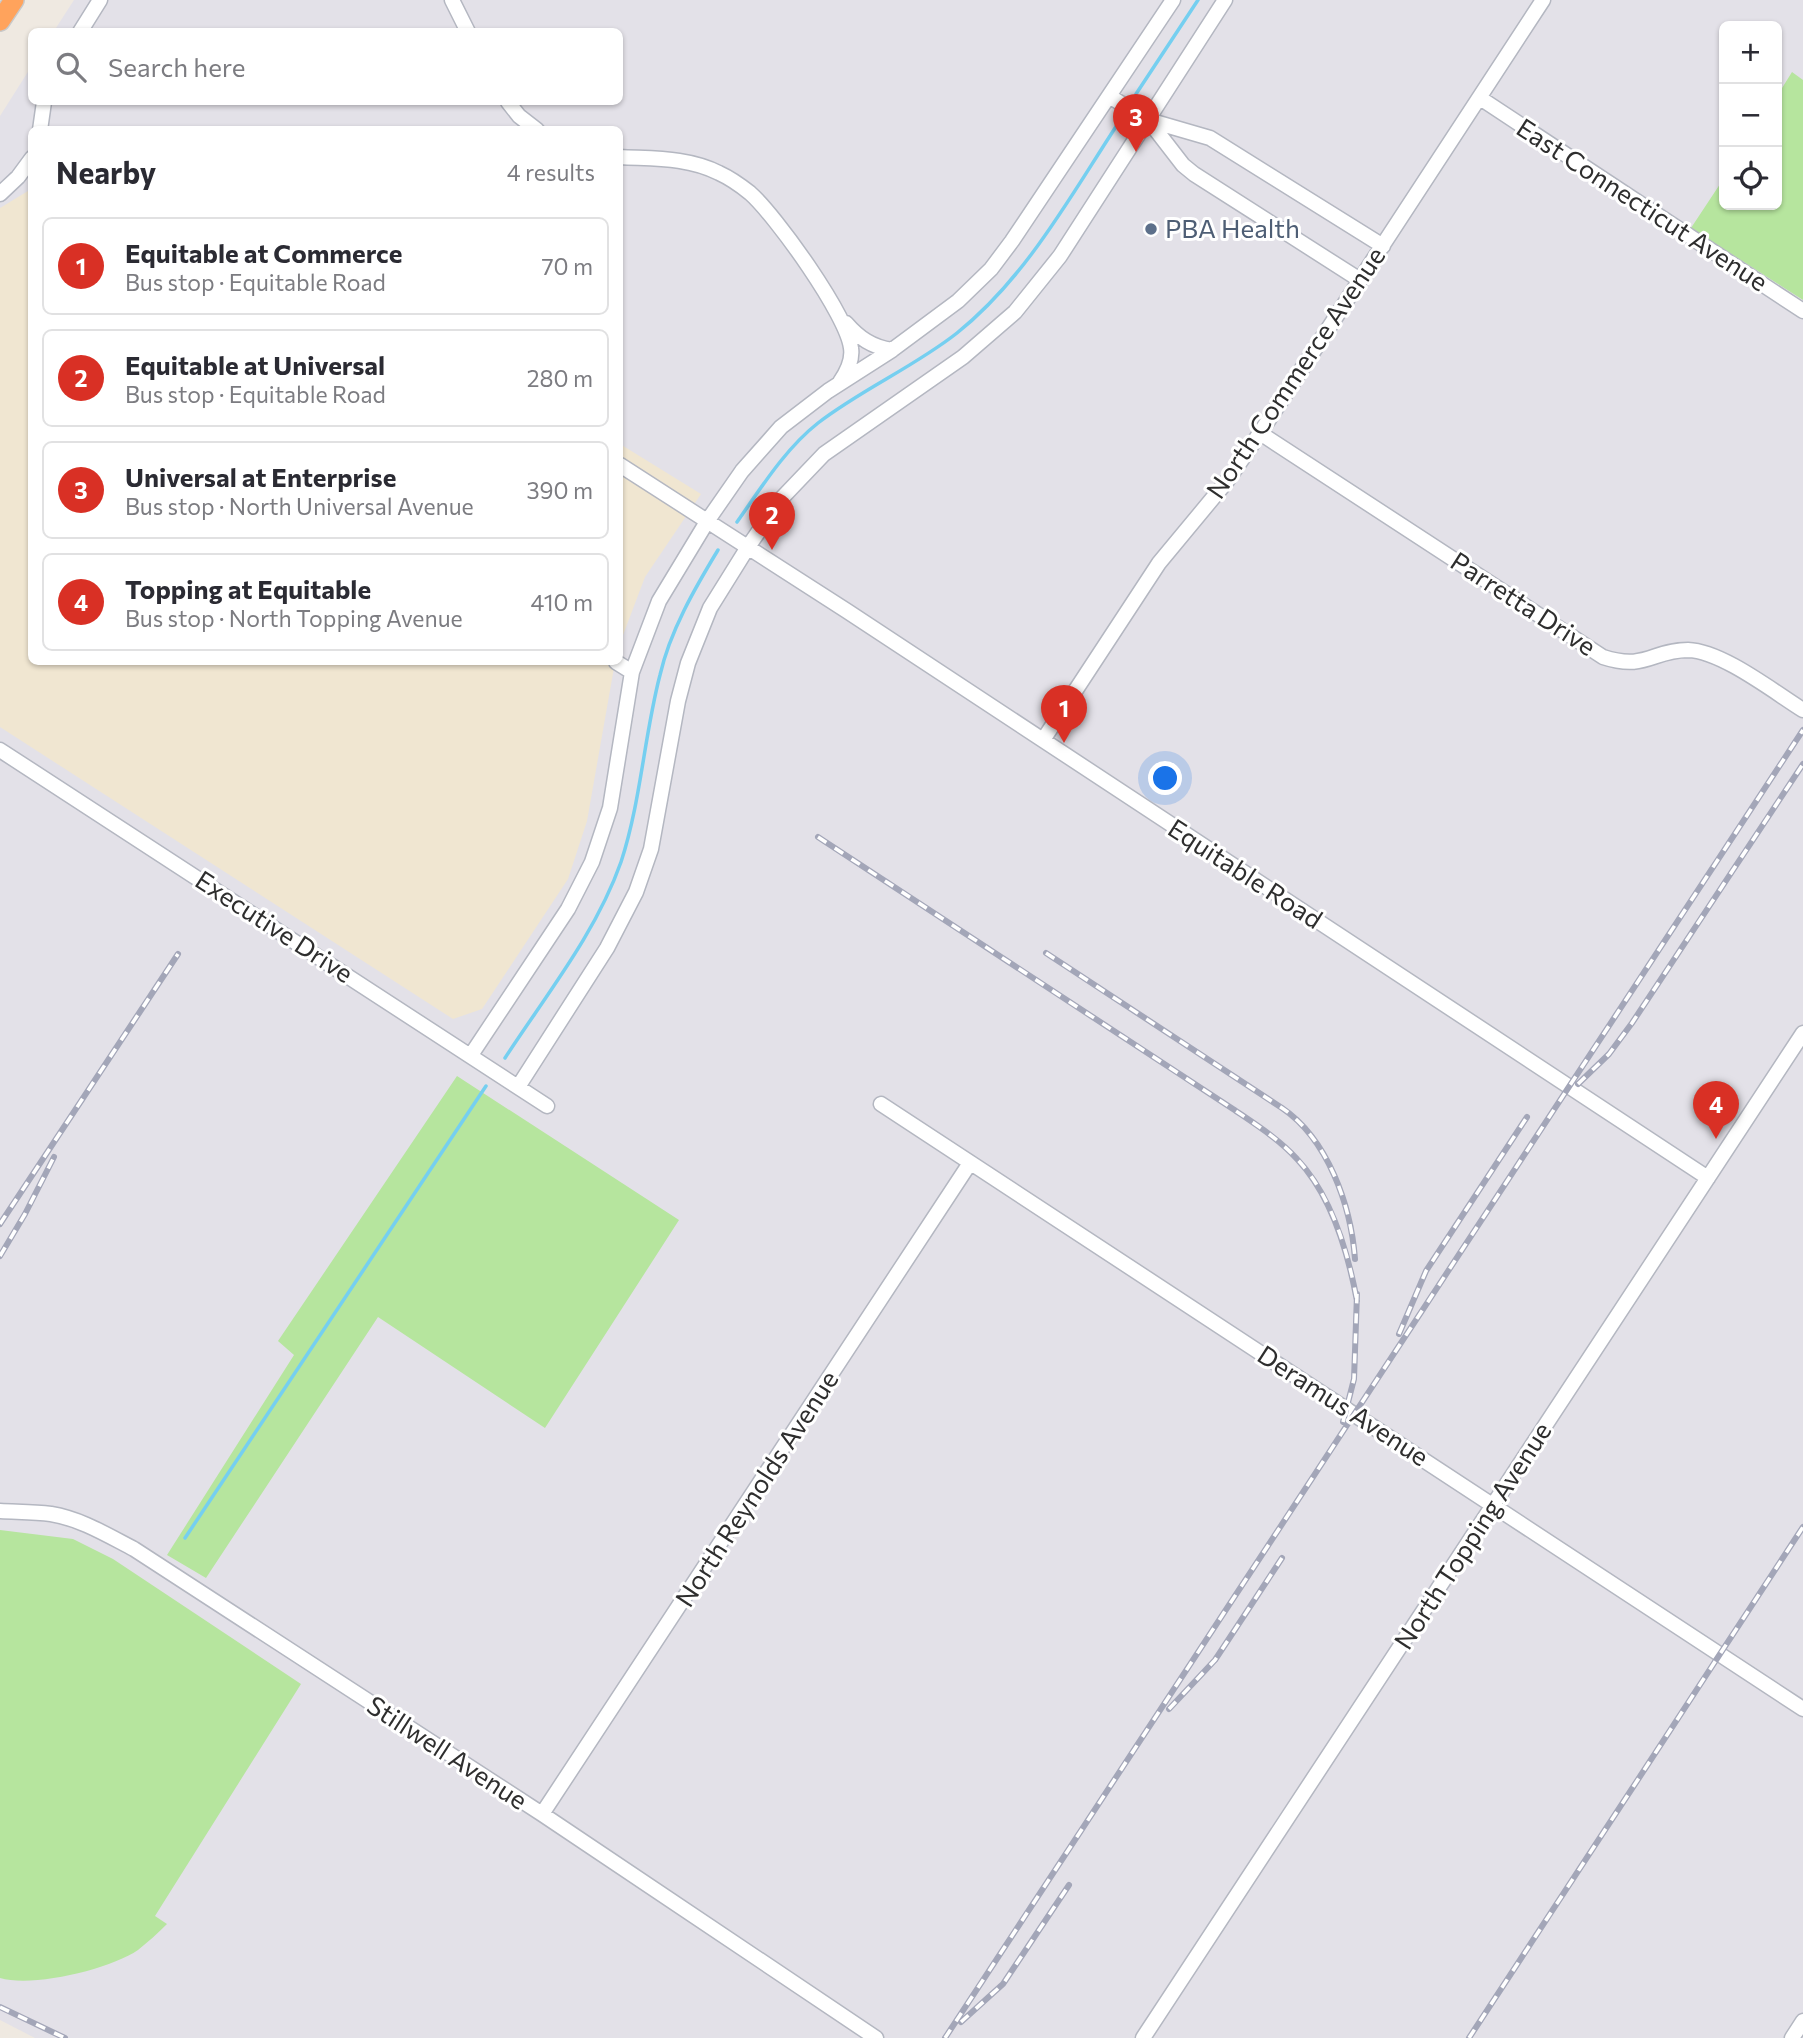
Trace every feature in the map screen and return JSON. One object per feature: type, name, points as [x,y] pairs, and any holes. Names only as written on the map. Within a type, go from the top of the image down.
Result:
[{"type":"highway","points":[[0,21],[14,0]]},
{"type":"street","points":[[82,28],[100,0]]},
{"type":"street","points":[[452,0],[466,28]]},
{"type":"street","points":[[471,1055],[568,909],[592,862],[610,808],[632,672],[659,601],[708,520],[763,445],[800,411],[958,301],[991,269],[1012,242],[1173,0]]},
{"type":"street","points":[[518,1087],[607,948],[636,892],[651,849],[678,701],[688,663],[710,608],[748,547],[781,499],[824,454],[963,357],[1016,312],[1060,256],[1225,0]]},
{"type":"street","name":"North Commerce Avenue","points":[[1043,740],[1159,563],[1227,481],[1260,433],[1543,0]]},
{"type":"street","points":[[1109,96],[1148,120],[1210,138],[1383,246]]},
{"type":"street","name":"East Connecticut Avenue","points":[[1480,98],[1803,311]]},
{"type":"street","points":[[41,126],[44,105]]},
{"type":"street","points":[[510,105],[532,126]]},
{"type":"street","points":[[1148,120],[1194,174],[1360,280]]},
{"type":"street","points":[[623,157],[682,160],[716,172],[740,185],[769,214],[788,237],[840,317],[848,336],[852,355],[840,384]]},
{"type":"street","points":[[0,194],[28,163]]},
{"type":"street","points":[[840,317],[862,339],[880,348],[892,349]]},
{"type":"street","name":"Parretta Drive","points":[[1260,433],[1603,657],[1632,663],[1648,661],[1675,651],[1706,653],[1726,662],[1803,710]]},
{"type":"street","name":"Equitable Road","points":[[623,467],[708,520],[1708,1178]]},
{"type":"street","points":[[621,665],[632,672]]},
{"type":"street","name":"Executive Drive","points":[[0,750],[547,1105]]},
{"type":"street","name":"North Topping Avenue","points":[[1143,2038],[1803,1033]]},
{"type":"street","name":"Deramus Avenue","points":[[881,1104],[1803,1709]]},
{"type":"street","name":"North Reynolds Avenue","points":[[542,1814],[970,1163]]},
{"type":"street","name":"Stillwell Avenue","points":[[0,1511],[52,1514],[77,1521],[134,1549],[542,1814],[876,2038]]},
{"type":"street","points":[[1792,2038],[1803,2021]]},
{"type":"shaded area","points":[[74,0],[1803,0],[1803,2038],[35,2038],[0,2020],[0,116],[28,72],[28,105],[623,105],[623,28],[56,28]]},
{"type":"shaded area","points":[[28,191],[28,665],[614,665],[587,821],[568,879],[482,1009],[453,1019],[0,727],[0,208]]},
{"type":"shaded area","points":[[623,446],[701,494],[645,577],[623,635]]},
{"type":"green space","points":[[1792,72],[1803,80],[1803,300],[1691,228],[1719,186],[1719,210],[1782,210],[1782,88]]},
{"type":"green space","points":[[457,1076],[679,1220],[545,1428],[378,1317],[206,1578],[167,1555],[294,1355],[278,1341]]},
{"type":"green space","points":[[0,1530],[73,1539],[113,1559],[301,1684],[155,1916],[167,1924],[138,1950],[109,1964],[71,1975],[32,1981],[0,1978]]},
{"type":"waterway","points":[[1136,94],[1198,0]]},
{"type":"waterway","points":[[737,522],[784,457],[806,433],[852,399],[957,333],[1005,287],[1046,234],[1119,122]]},
{"type":"waterway","points":[[505,1058],[584,939],[611,888],[628,839],[664,659],[684,610],[718,550]]},
{"type":"waterway","points":[[185,1538],[486,1086]]},
{"type":"railway","points":[[945,2038],[1803,730]]},
{"type":"railway","points":[[1578,1084],[1609,1054],[1632,1023],[1803,764]]},
{"type":"railway","points":[[818,837],[1233,1109],[1282,1145],[1309,1174],[1329,1207],[1349,1263],[1357,1301]]},
{"type":"railway","points":[[1046,953],[1298,1121],[1312,1137],[1334,1175],[1348,1217],[1355,1259]]},
{"type":"railway","points":[[0,1224],[178,954]]},
{"type":"railway","points":[[1399,1334],[1426,1271],[1527,1117]]},
{"type":"railway","points":[[0,1256],[54,1157]]},
{"type":"railway","points":[[1343,1422],[1354,1379],[1357,1294]]},
{"type":"railway","points":[[1469,2038],[1803,1527]]},
{"type":"railway","points":[[1169,1709],[1215,1660],[1282,1558]]},
{"type":"railway","points":[[961,2022],[1003,1984],[1069,1885]]},
{"type":"railway","points":[[0,2007],[65,2038]]},
{"type":"place","name":"Universal at Enterprise","points":[[1136,152]]},
{"type":"place","name":"PBA Health","points":[[1151,229]]},
{"type":"place","name":"Equitable at Universal","points":[[772,550]]},
{"type":"place","name":"Equitable at Commerce","points":[[1064,743]]},
{"type":"place","name":"Topping at Equitable","points":[[1716,1139]]}]
